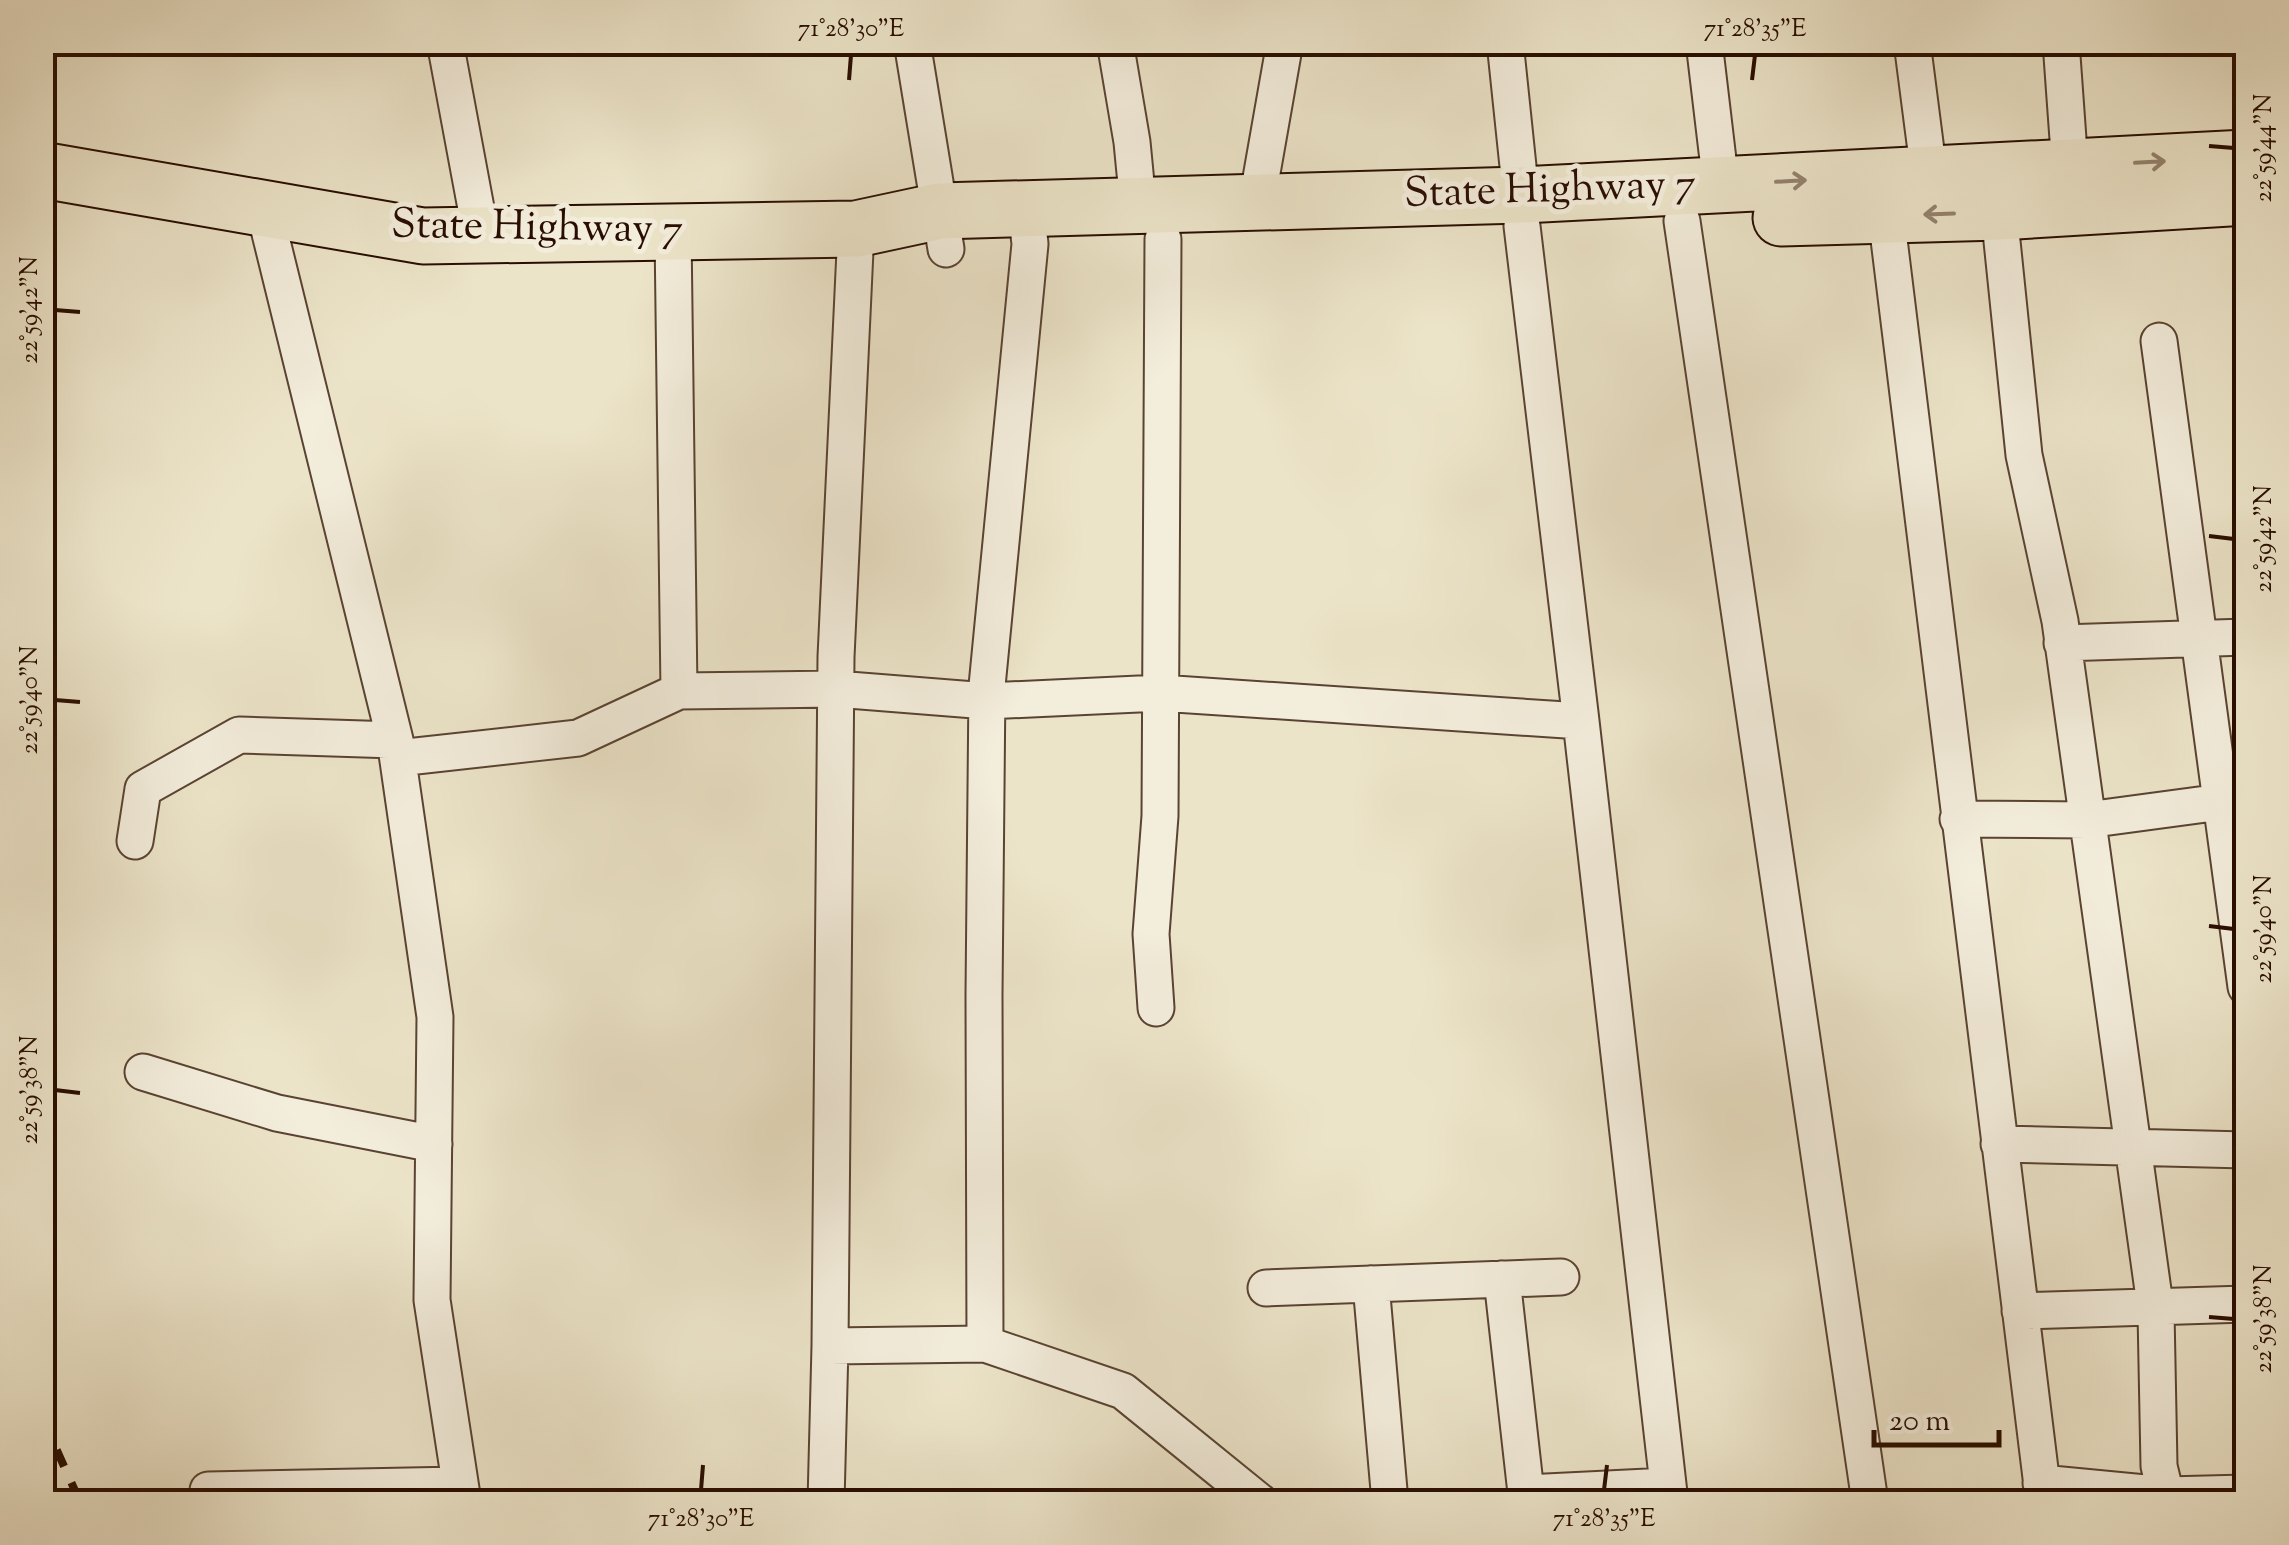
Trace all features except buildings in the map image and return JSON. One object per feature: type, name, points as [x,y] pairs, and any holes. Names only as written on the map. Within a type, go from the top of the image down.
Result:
[{"type":"main road","name":"State Highway 7","points":[[42,170],[423,236],[943,230],[1521,210],[1721,185],[2246,158]]},
{"type":"main road","name":"State Highway 7","points":[[1150,222],[1257,201],[1521,210],[1682,221],[1999,212],[2246,197]]},
{"type":"street","points":[[445,42],[481,235]]},
{"type":"street","points":[[912,42],[943,230]]},
{"type":"street","points":[[1115,42],[1150,222],[1160,692],[1160,816],[1151,934],[1156,1008]]},
{"type":"street","points":[[1257,201],[1285,42]]},
{"type":"street","points":[[1502,1279],[1526,1493],[1669,1494],[1505,42]]},
{"type":"street","points":[[1704,42],[1721,185]]},
{"type":"street","points":[[1912,42],[1929,174]]},
{"type":"street","points":[[2061,42],[2070,166]]},
{"type":"street","points":[[208,1490],[461,1494],[432,1300],[435,1017],[396,749],[264,208]]},
{"type":"street","points":[[1999,212],[2024,455],[2062,644],[2155,1306],[2159,1466],[2171,1497]]},
{"type":"street","points":[[1886,215],[2042,1493],[2171,1497],[2246,1493]]},
{"type":"street","points":[[1682,221],[1870,1502]]},
{"type":"street","points":[[984,1344],[986,701],[1028,226]]},
{"type":"street","points":[[826,1502],[836,689],[856,229]]},
{"type":"street","points":[[674,233],[679,690]]},
{"type":"street","points":[[2159,341],[2246,987]]},
{"type":"street","points":[[2062,644],[2246,636]]},
{"type":"street","points":[[135,841],[144,789],[239,735],[396,749],[578,738],[679,690],[836,689],[986,701],[1160,692],[1581,722]]},
{"type":"street","points":[[1958,819],[2088,820],[2222,802]]},
{"type":"street","points":[[143,1072],[276,1113],[434,1144]]},
{"type":"street","points":[[1999,1144],[2246,1150]]},
{"type":"street","points":[[1266,1288],[1561,1277]]},
{"type":"street","points":[[1372,1284],[1390,1502]]},
{"type":"street","points":[[2020,1310],[2246,1304]]},
{"type":"street","points":[[830,1346],[984,1344],[1123,1390],[1260,1502]]},
{"type":"railway","points":[[42,1417],[80,1502]]}]
